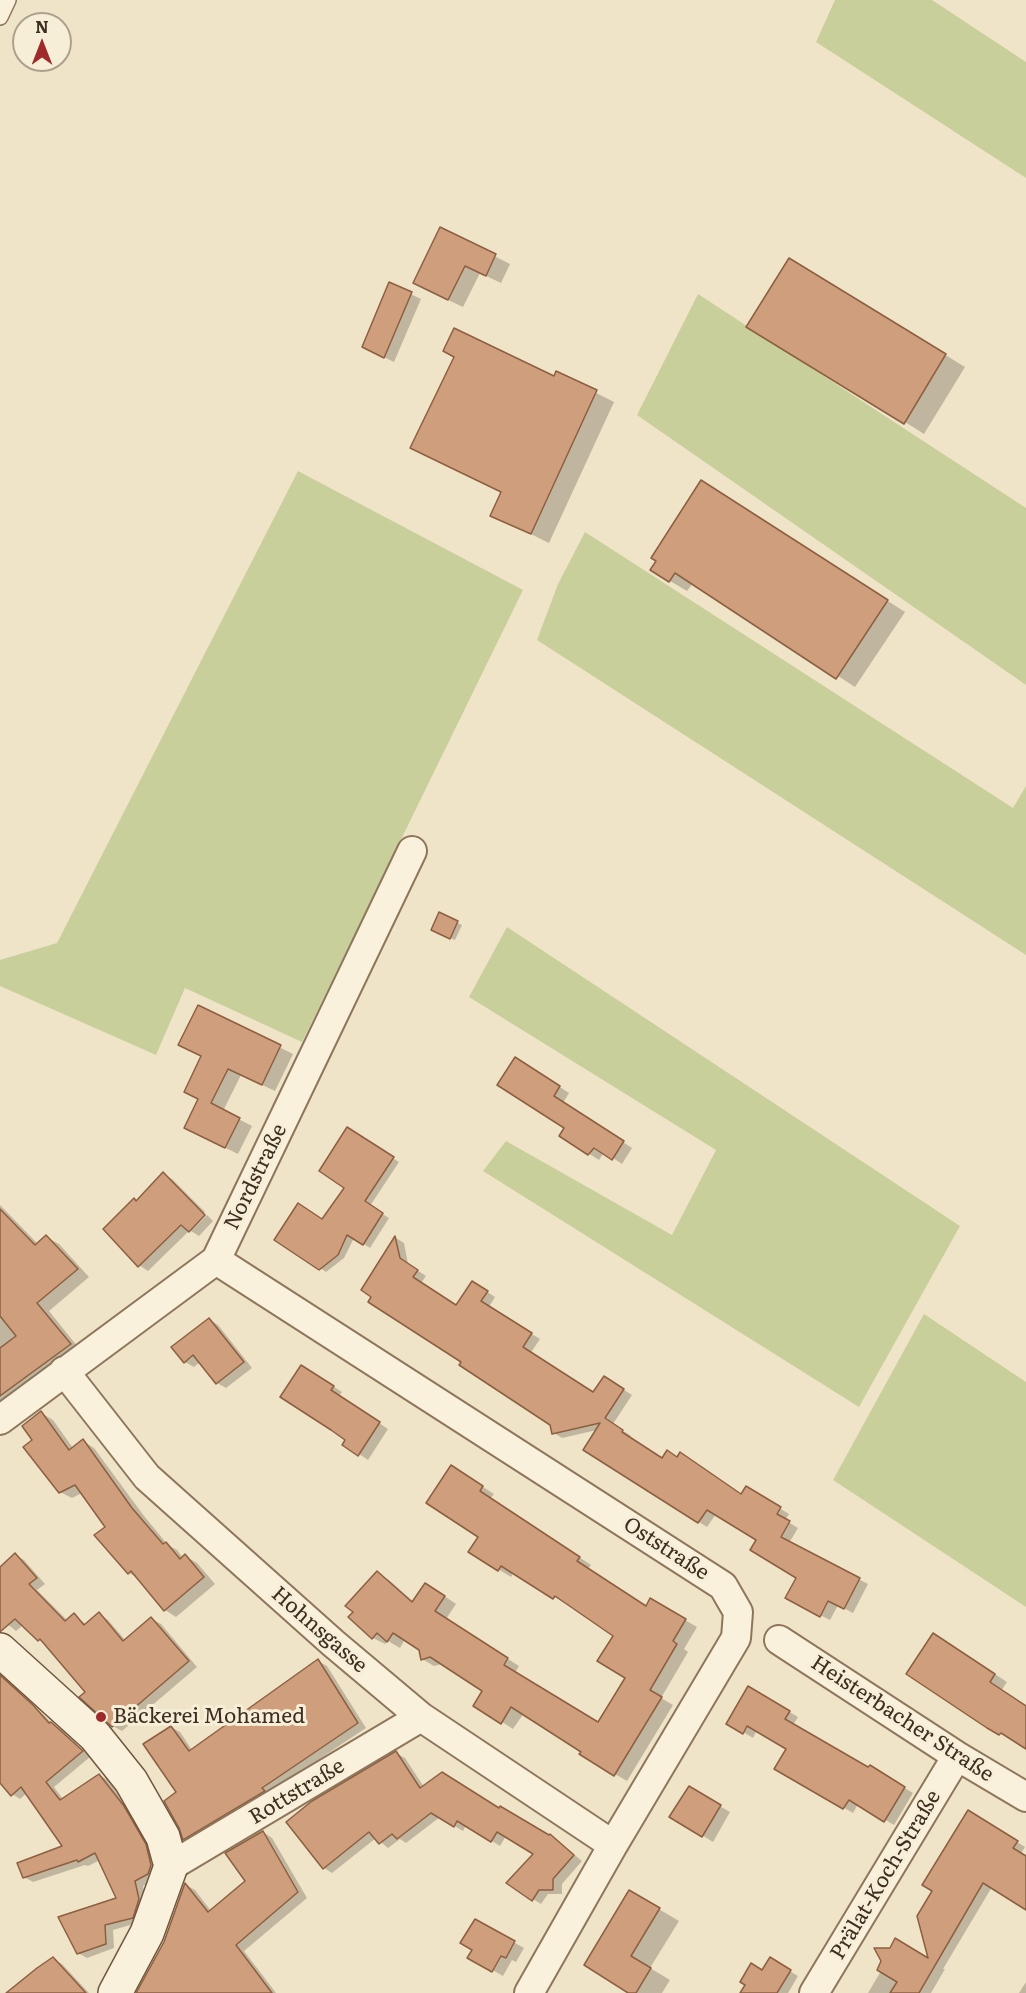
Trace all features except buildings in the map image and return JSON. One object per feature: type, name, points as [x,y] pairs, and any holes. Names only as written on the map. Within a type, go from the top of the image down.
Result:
[{"type":"main road","points":[[0,1650],[95,1736],[131,1781],[163,1837],[171,1866],[147,1933],[115,1993]]},
{"type":"street","name":"Nordstraße","points":[[0,1420],[216,1260],[412,852]]},
{"type":"street","name":"Oststraße","points":[[216,1260],[723,1586],[738,1612],[736,1638],[613,1845],[529,1993]]},
{"type":"street","name":"Hohnsgasse","points":[[64,1371],[147,1477],[333,1643],[421,1718],[613,1845]]},
{"type":"street","name":"Heisterbacher Straße","points":[[779,1640],[957,1756],[1026,1797]]},
{"type":"street","name":"Rottstraße","points":[[171,1866],[421,1718]]},
{"type":"street","name":"Prälat-Koch-Straße","points":[[814,1993],[957,1756]]},
{"type":"lane","points":[[0,17],[8,0]]},
{"type":"green space","points":[[835,0],[932,0],[1026,62],[1026,178],[816,42]]},
{"type":"green space","points":[[698,294],[1026,508],[1026,685],[637,415]]},
{"type":"green space","points":[[298,471],[523,590],[302,1042],[185,988],[156,1055],[0,986],[0,960],[57,943]]},
{"type":"green space","points":[[585,532],[1013,808],[1026,786],[1026,955],[537,640],[558,584]]},
{"type":"green space","points":[[507,927],[960,1226],[859,1407],[483,1171],[506,1141],[672,1235],[716,1150],[469,997]]},
{"type":"green space","points":[[924,1314],[1026,1382],[1026,1607],[833,1480]]},
{"type":"place","name":"Bäckerei Mohamed","points":[[101,1717]]}]
